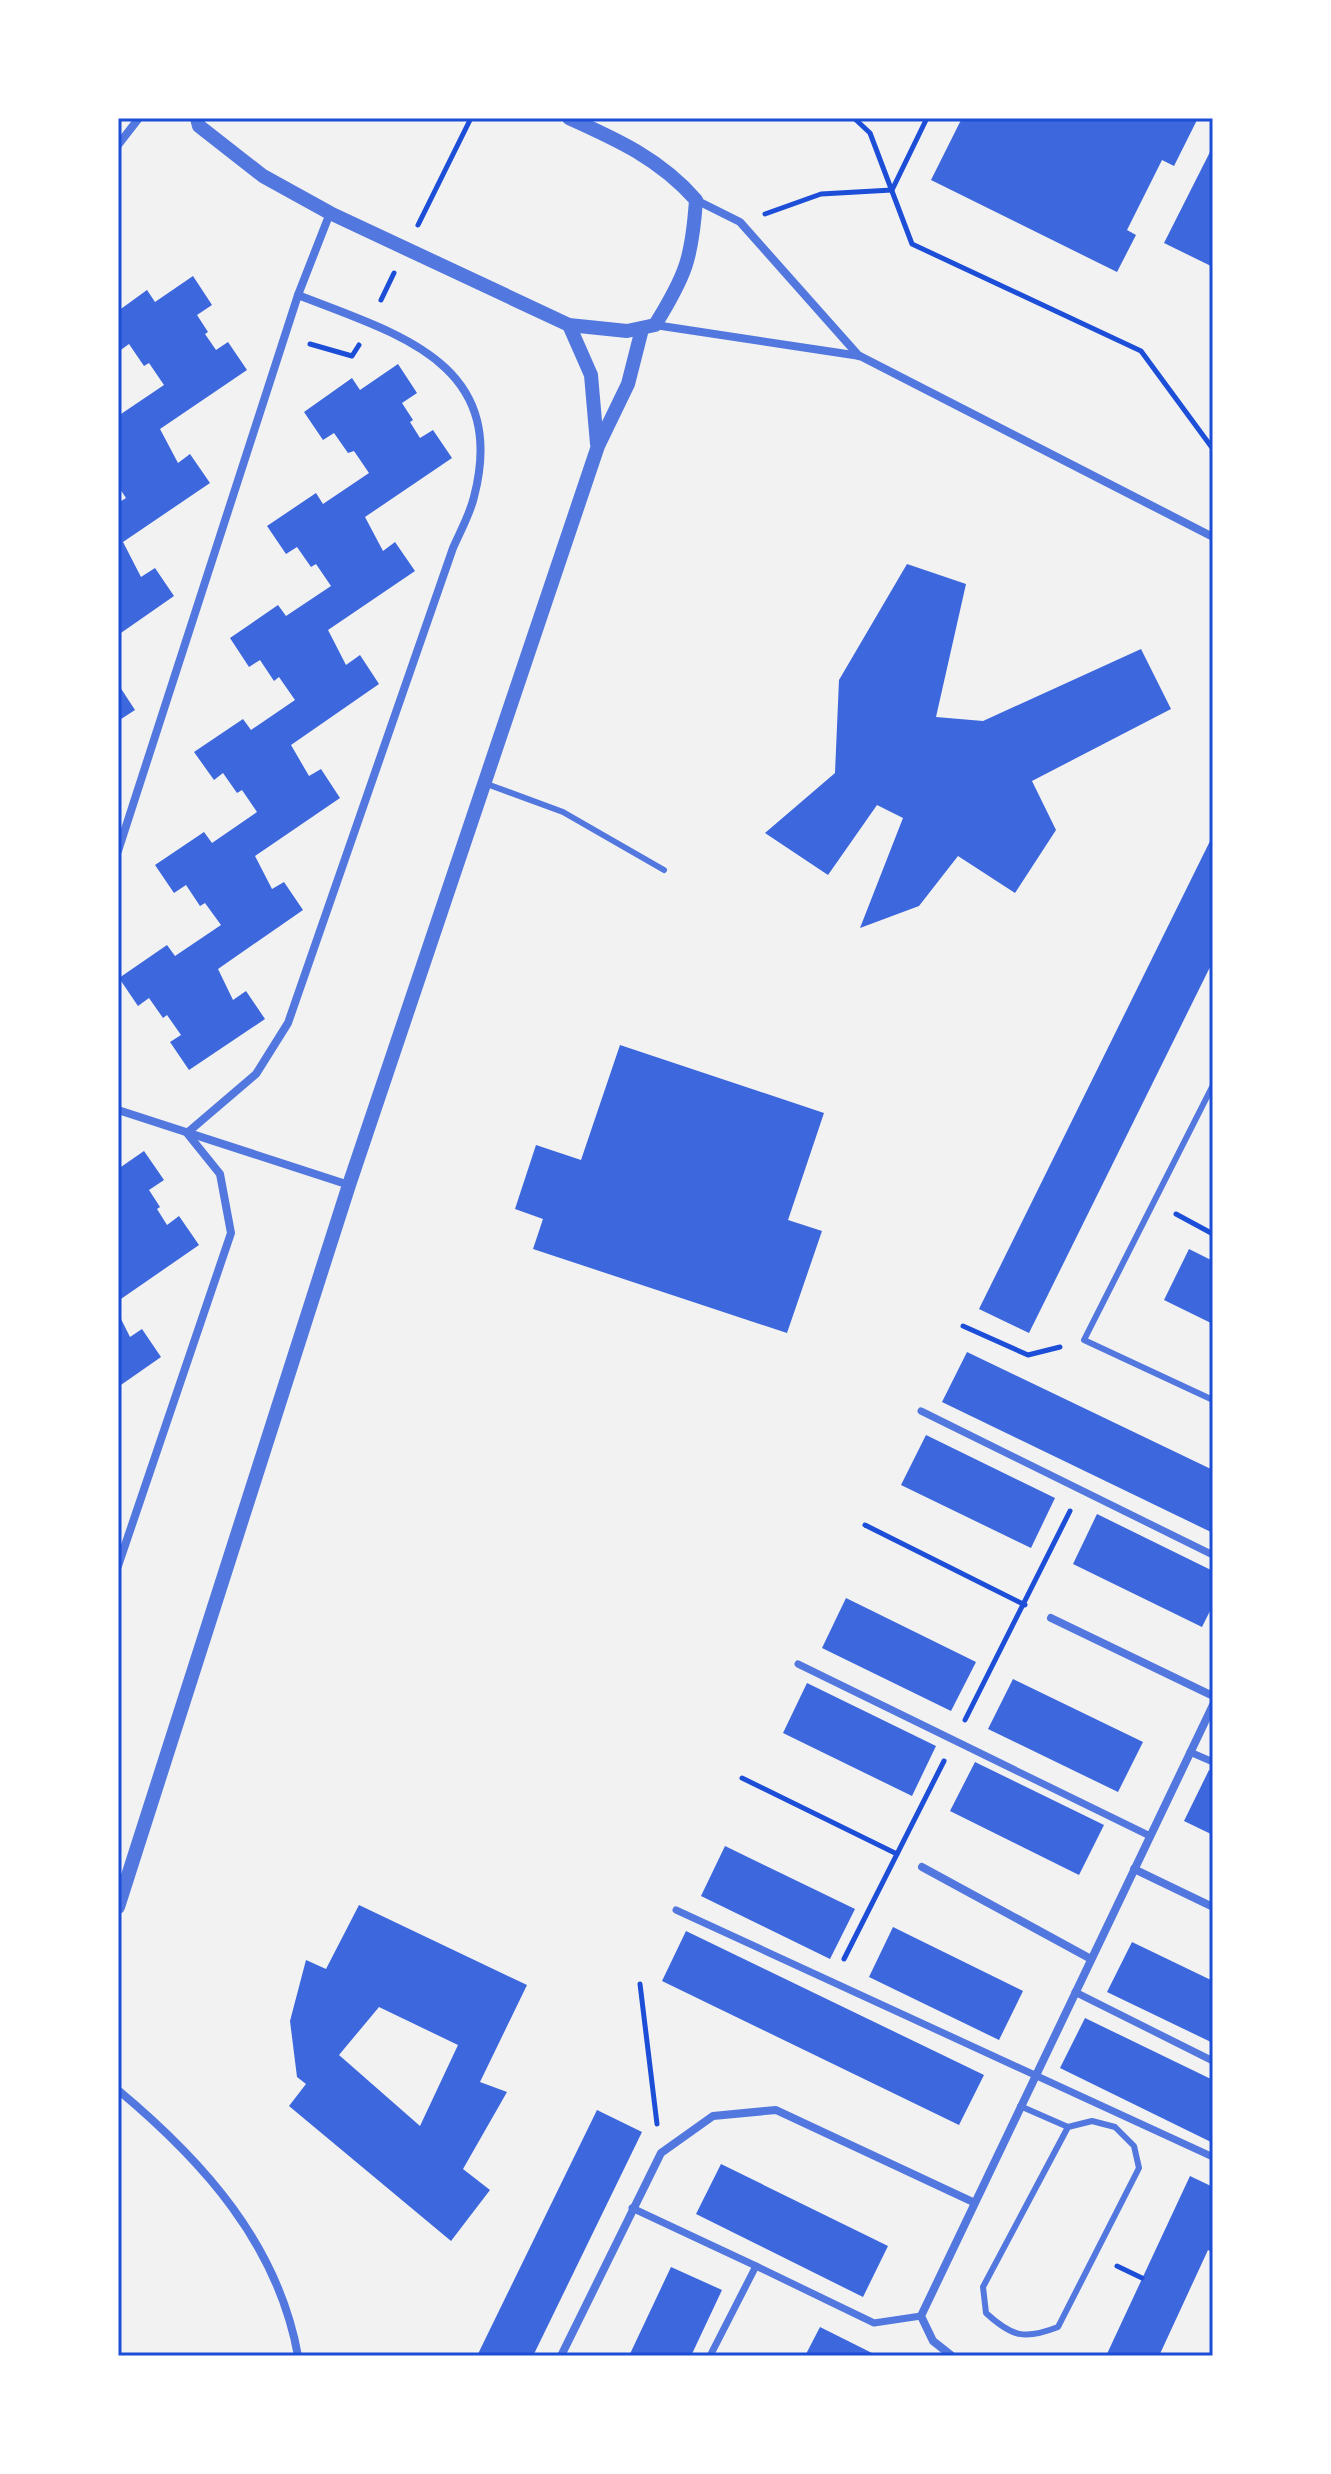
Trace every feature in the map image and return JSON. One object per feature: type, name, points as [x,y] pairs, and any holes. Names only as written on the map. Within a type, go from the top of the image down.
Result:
[{"type":"street","points":[[118,145],[139,118]]},
{"type":"street","points":[[184,118],[198,122],[263,176],[330,213],[569,325],[649,327],[860,356],[1213,537]]},
{"type":"street","points":[[569,118],[646,154],[674,174],[696,200],[740,222],[860,356]]},
{"type":"street","points":[[118,1907],[349,1185],[598,446],[628,384],[649,327],[683,280],[693,250],[696,200]]},
{"type":"street","points":[[118,851],[298,295],[330,213]]},
{"type":"street","points":[[187,1133],[256,1074],[288,1023],[453,548],[474,499],[481,460],[478,418],[451,369],[406,338],[298,295]]},
{"type":"street","points":[[569,325],[591,375],[598,446]]},
{"type":"street","points":[[118,1110],[349,1185]]},
{"type":"street","points":[[118,1566],[231,1233],[220,1174],[187,1133]]},
{"type":"street","points":[[921,1411],[1213,1555]]},
{"type":"street","points":[[1051,1618],[1213,1696]]},
{"type":"street","points":[[798,1664],[1150,1836]]},
{"type":"street","points":[[921,2316],[1213,1705]]},
{"type":"street","points":[[1190,1752],[1213,1762]]},
{"type":"street","points":[[922,1867],[1091,1959]]},
{"type":"street","points":[[1134,1869],[1213,1907]]},
{"type":"street","points":[[676,1910],[1213,2157]]},
{"type":"street","points":[[1075,1992],[1213,2061]]},
{"type":"street","points":[[118,2090],[171,2135],[211,2177],[250,2233],[278,2282],[298,2356]]},
{"type":"street","points":[[561,2356],[661,2153],[713,2116],[776,2110],[973,2202]]},
{"type":"street","points":[[632,2208],[874,2323],[921,2316]]},
{"type":"street","points":[[710,2356],[756,2266]]},
{"type":"street","points":[[921,2316],[933,2341],[952,2356]]},
{"type":"lane","points":[[484,783],[563,812],[664,870]]},
{"type":"lane","points":[[1213,1085],[1084,1340],[1213,1400]]},
{"type":"lane","points":[[1020,2106],[1068,2127],[1092,2121],[1115,2127],[1134,2146],[1139,2168],[1058,2327],[1035,2336],[1007,2332],[986,2313],[983,2287],[1068,2127]]},
{"type":"path","points":[[854,118],[870,133],[912,244],[1141,351],[1213,449]]},
{"type":"path","points":[[892,190],[927,118]]},
{"type":"path","points":[[740,222],[821,194],[892,190]]},
{"type":"path","points":[[1153,1203],[1213,1234]]},
{"type":"path","points":[[963,1326],[1028,1355],[1084,1340]]},
{"type":"path","points":[[865,1525],[1051,1618]]},
{"type":"path","points":[[742,1778],[922,1867]]},
{"type":"path","points":[[640,1984],[661,2153]]},
{"type":"building","points":[[962,118],[1198,118],[1174,166],[1162,160],[1127,230],[1136,235],[1117,272],[931,180]]},
{"type":"building","points":[[1213,146],[1213,267],[1164,243]]},
{"type":"building","points":[[193,276],[212,305],[197,315],[208,332],[205,334],[216,350],[228,342],[247,370],[160,429],[178,463],[190,454],[210,483],[123,542],[141,577],[155,568],[174,596],[118,635],[118,503],[126,498],[118,486],[118,416],[164,385],[149,363],[144,366],[129,344],[118,352],[118,311],[147,290],[155,302]]},
{"type":"building","points":[[398,364],[417,393],[402,403],[413,420],[410,422],[420,438],[433,430],[452,458],[365,517],[383,551],[395,542],[415,571],[328,630],[346,665],[360,655],[379,684],[291,745],[309,776],[321,769],[340,798],[255,856],[272,889],[284,882],[303,910],[218,969],[233,1000],[246,991],[265,1019],[189,1070],[170,1042],[181,1035],[167,1015],[163,1018],[149,998],[138,1006],[119,978],[167,945],[175,956],[221,925],[205,903],[200,906],[186,885],[174,893],[155,865],[204,832],[212,843],[257,812],[242,790],[237,793],[223,773],[214,780],[194,752],[243,719],[251,730],[295,700],[279,677],[274,681],[260,660],[249,667],[230,638],[278,605],[286,616],[331,586],[316,564],[311,567],[297,547],[286,554],[267,526],[316,493],[323,504],[369,473],[354,451],[348,453],[334,433],[323,440],[304,412],[352,378],[360,390]]},
{"type":"building","points":[[907,564],[966,584],[936,717],[983,721],[1141,649],[1171,709],[1032,781],[1056,830],[1015,893],[958,856],[919,906],[860,928],[903,818],[877,805],[828,875],[765,833],[835,773],[839,680]]},
{"type":"building","points":[[118,684],[135,710],[118,721]]},
{"type":"building","points":[[1213,835],[1213,961],[1029,1333],[979,1309]]},
{"type":"building","points":[[620,1045],[824,1113],[788,1220],[822,1231],[787,1333],[533,1249],[543,1219],[515,1209],[536,1145],[581,1160]]},
{"type":"building","points":[[144,1151],[164,1180],[149,1190],[160,1207],[157,1209],[167,1225],[179,1216],[199,1245],[118,1301],[118,1169]]},
{"type":"building","points":[[1189,1249],[1213,1261],[1213,1324],[1164,1300]]},
{"type":"building","points":[[118,1313],[130,1337],[142,1329],[161,1357],[118,1387]]},
{"type":"building","points":[[967,1352],[1213,1470],[1213,1533],[942,1402]]},
{"type":"building","points":[[926,1435],[1055,1498],[1031,1548],[901,1485]]},
{"type":"building","points":[[1097,1514],[1213,1571],[1213,1605],[1202,1627],[1073,1564]]},
{"type":"building","points":[[846,1598],[976,1662],[951,1711],[822,1648]]},
{"type":"building","points":[[1013,1679],[1143,1742],[1118,1792],[988,1729]]},
{"type":"building","points":[[807,1683],[936,1746],[912,1796],[783,1733]]},
{"type":"building","points":[[975,1762],[1104,1825],[1079,1875],[950,1811]]},
{"type":"building","points":[[1209,1770],[1213,1772],[1213,1835],[1184,1821]]},
{"type":"building","points":[[725,1846],[855,1909],[830,1959],[701,1896]]},
{"type":"building","points":[[359,1905],[527,1985],[480,2082],[507,2092],[463,2169],[490,2190],[451,2241],[289,2106],[306,2084],[297,2077],[290,2021],[306,1960],[326,1969]],"holes":[[[379,2007],[458,2045],[420,2126],[339,2055]]]},
{"type":"building","points":[[893,1927],[1023,1991],[999,2040],[869,1977]]},
{"type":"building","points":[[686,1931],[984,2075],[959,2125],[662,1981]]},
{"type":"building","points":[[1132,1942],[1213,1981],[1213,2043],[1107,1992]]},
{"type":"building","points":[[1085,2018],[1213,2080],[1213,2143],[1060,2068]]},
{"type":"building","points":[[597,2110],[642,2132],[533,2356],[477,2356]]},
{"type":"building","points":[[721,2164],[888,2246],[863,2297],[696,2214]]},
{"type":"building","points":[[1190,2176],[1213,2187],[1213,2253],[1208,2250],[1159,2356],[1106,2356]]},
{"type":"building","points":[[671,2267],[722,2290],[691,2356],[629,2356]]},
{"type":"building","points":[[820,2327],[878,2356],[805,2356]]}]
